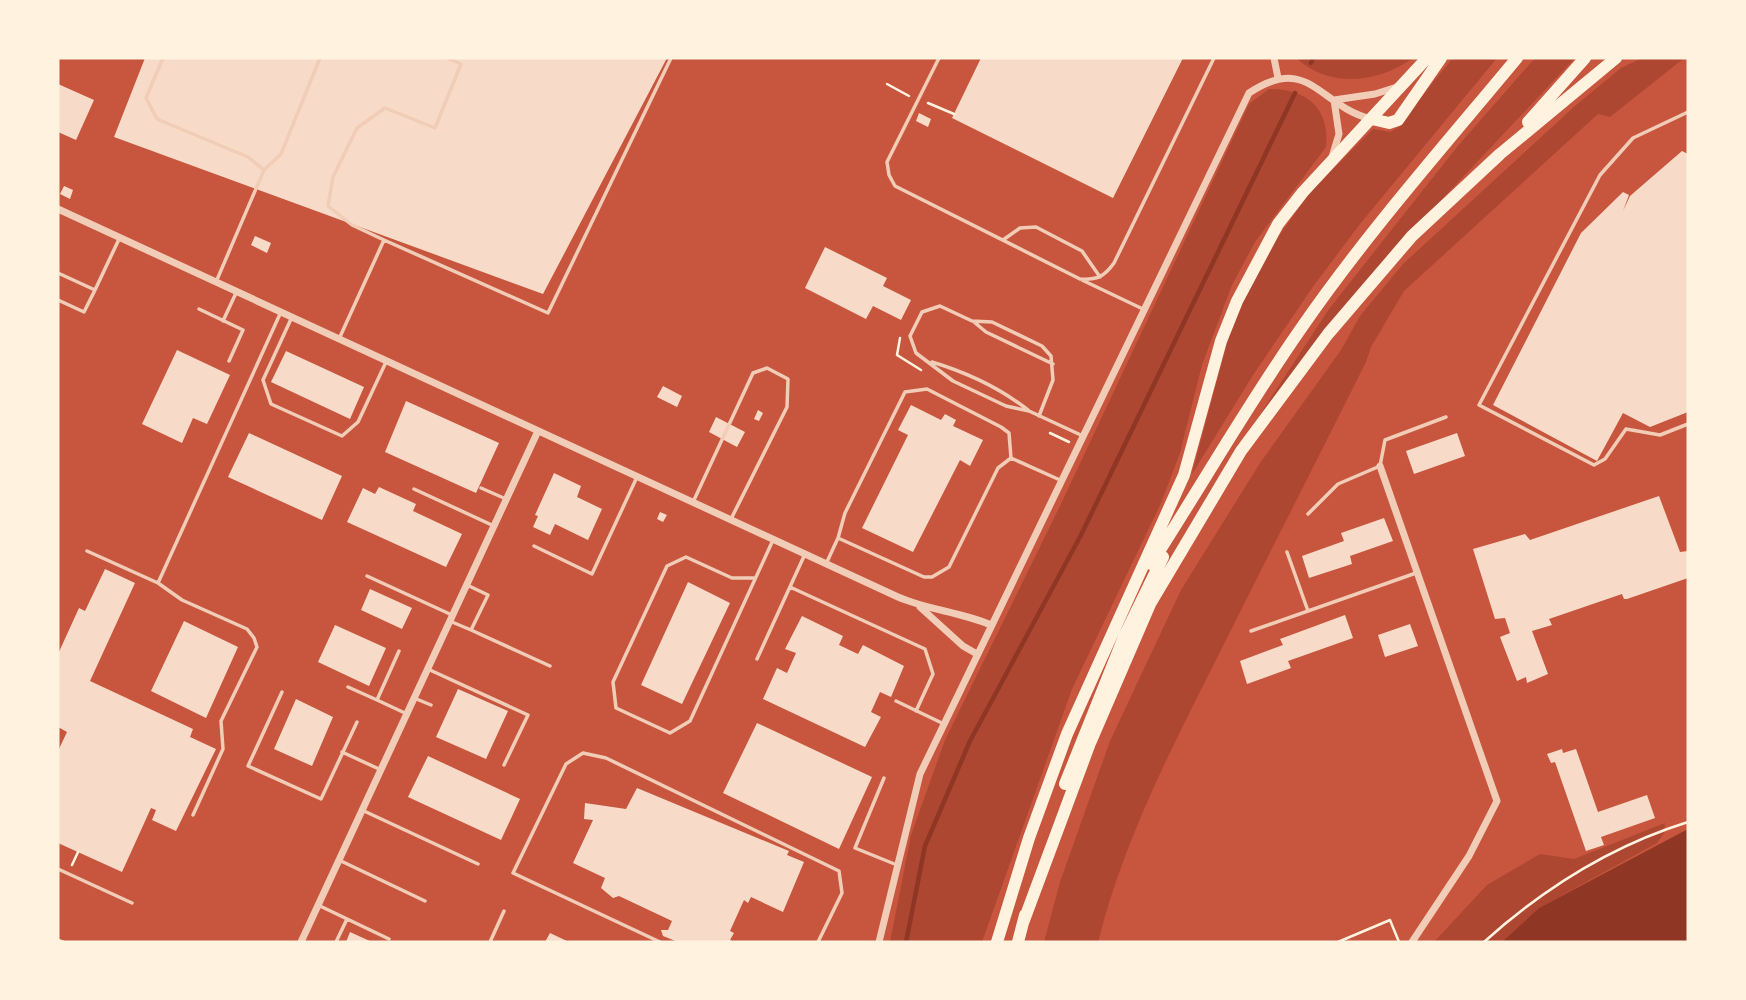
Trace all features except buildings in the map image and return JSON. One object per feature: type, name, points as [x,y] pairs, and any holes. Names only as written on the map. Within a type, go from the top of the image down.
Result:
[{"type":"main road","points":[[997,942],[1029,838],[1067,734],[1184,475],[1221,341],[1237,301],[1278,224],[1329,163],[1427,58]]},
{"type":"main road","points":[[1372,119],[1389,122],[1398,120],[1441,58]]},
{"type":"main road","points":[[1128,600],[1192,500],[1235,426],[1304,324],[1374,232],[1517,58]]},
{"type":"main road","points":[[1023,923],[1090,743],[1150,604],[1241,451],[1328,334],[1378,273],[1500,154],[1585,58]]},
{"type":"main road","points":[[1500,154],[1616,58]]},
{"type":"main road","points":[[1018,942],[1039,861],[1081,740],[1124,637],[1192,500]]},
{"type":"street","points":[[1274,58],[1278,78]]},
{"type":"street","points":[[879,942],[919,774],[1249,93],[1278,78],[1295,77],[1372,119]]},
{"type":"street","points":[[1334,100],[1374,94],[1404,84]]},
{"type":"street","points":[[1329,163],[1339,134],[1334,100]]},
{"type":"street","points":[[58,209],[920,607],[975,618],[991,625]]},
{"type":"street","points":[[301,942],[538,431]]},
{"type":"street","points":[[1380,466],[1497,802],[1469,856],[1412,942]]},
{"type":"street","points":[[920,607],[963,646],[977,654]]},
{"type":"lane","points":[[163,58],[146,98],[157,119],[248,158],[264,170]]},
{"type":"lane","points":[[216,282],[264,170],[281,154],[320,58]]},
{"type":"lane","points":[[447,58],[461,64],[435,128],[385,108],[357,128],[333,177],[328,206],[352,225],[548,313],[671,58]]},
{"type":"lane","points":[[939,58],[887,162],[889,175],[895,186],[1146,310]]},
{"type":"lane","points":[[1080,279],[1100,277],[1114,263],[1214,58]]},
{"type":"lane","points":[[1688,112],[1633,138],[1600,175],[1479,405],[1594,464],[1605,458],[1626,429],[1660,435],[1688,424]]},
{"type":"lane","points":[[1003,240],[1020,228],[1036,227],[1082,251],[1100,277]]},
{"type":"lane","points":[[58,300],[84,312],[120,237]]},
{"type":"lane","points":[[339,339],[384,240]]},
{"type":"lane","points":[[58,273],[94,290]]},
{"type":"lane","points":[[223,321],[237,292]]},
{"type":"lane","points":[[1029,411],[1006,406],[953,380],[916,353],[910,337],[922,312],[940,306],[972,321],[986,332],[1054,364]]},
{"type":"lane","points":[[199,309],[243,330],[229,361]]},
{"type":"lane","points":[[158,583],[281,312]]},
{"type":"lane","points":[[292,317],[263,380],[271,404],[342,436],[358,422],[386,361]]},
{"type":"lane","points":[[972,321],[992,322],[1042,346],[1054,364],[1053,380],[1039,416]]},
{"type":"lane","points":[[930,362],[953,369],[1012,397],[1029,411],[1084,436]]},
{"type":"lane","points":[[693,502],[753,373],[767,368],[788,379],[787,407],[730,520]]},
{"type":"lane","points":[[826,564],[838,538],[845,513],[905,392],[927,389],[1002,427],[1009,433],[1011,458]]},
{"type":"lane","points":[[1308,514],[1338,484],[1380,466],[1385,440],[1446,417]]},
{"type":"lane","points":[[1011,458],[1062,481]]},
{"type":"lane","points":[[838,538],[924,577],[942,573],[949,567],[998,468],[1011,458]]},
{"type":"lane","points":[[534,546],[592,574],[638,477]]},
{"type":"lane","points":[[481,488],[506,499]]},
{"type":"lane","points":[[414,489],[494,526]]},
{"type":"lane","points":[[755,578],[732,578],[686,557],[667,566],[612,682],[616,708],[670,733],[690,721],[773,540]]},
{"type":"lane","points":[[87,551],[158,583],[181,600],[247,629],[254,638],[257,647],[221,722],[223,749],[193,815]]},
{"type":"lane","points":[[1287,552],[1308,611]]},
{"type":"lane","points":[[757,659],[804,554]]},
{"type":"lane","points":[[1251,631],[1418,573]]},
{"type":"lane","points":[[367,576],[471,630],[550,666]]},
{"type":"lane","points":[[466,585],[488,595],[471,630]]},
{"type":"lane","points":[[790,587],[925,649],[933,674],[916,711]]},
{"type":"lane","points":[[377,700],[400,651]]},
{"type":"lane","points":[[428,669],[528,715],[504,765]]},
{"type":"lane","points":[[348,687],[407,714]]},
{"type":"lane","points":[[282,692],[248,766],[321,799],[357,722]]},
{"type":"lane","points":[[414,698],[431,705]]},
{"type":"lane","points":[[896,701],[944,724]]},
{"type":"lane","points":[[342,752],[381,769]]},
{"type":"lane","points":[[660,942],[513,873],[566,764],[583,753],[606,758],[839,871],[842,893],[818,942]]},
{"type":"lane","points":[[884,778],[855,848],[897,865]]},
{"type":"lane","points":[[362,811],[478,864]]},
{"type":"lane","points":[[339,860],[425,901]]},
{"type":"lane","points":[[58,869],[132,903]]},
{"type":"lane","points":[[318,905],[389,939]]},
{"type":"lane","points":[[489,942],[504,911]]},
{"type":"lane","points":[[336,942],[347,919]]},
{"type":"path","points":[[1483,942],[1527,903],[1612,851],[1688,822]]},
{"type":"path","points":[[68,873],[78,852]]},
{"type":"path","points":[[1338,942],[1390,920],[1399,942]]},
{"type":"path","points":[[58,940],[64,942]]},
{"type":"shaded area","points":[[1296,58],[1413,58],[1385,73],[1354,79],[1324,75]]},
{"type":"shaded area","points":[[1453,58],[1497,58],[1360,224],[1312,288],[1253,375],[1192,474],[1232,324],[1274,243],[1310,192],[1373,129],[1390,132],[1401,124]]},
{"type":"shaded area","points":[[1535,58],[1575,58],[1365,281],[1319,339],[1203,502],[1329,309],[1457,147]]},
{"type":"shaded area","points":[[1642,58],[1688,59],[1683,59],[1610,117],[1598,114],[1404,291],[1371,347],[1366,362],[1151,793],[1121,866],[1098,942],[1044,942],[1060,882],[1110,741],[1181,590],[1260,463],[1341,350],[1360,316],[1403,264],[1575,106],[1621,68]]},
{"type":"shaded area","points":[[1269,89],[1294,93],[1313,103],[1324,121],[1326,147],[1255,242],[1232,285],[1202,365],[1180,453],[1161,503],[1072,689],[982,942],[890,942],[911,835],[945,740],[1060,506],[1249,104]]},
{"type":"shaded area","points":[[1665,823],[1664,833],[1657,843],[1539,908],[1502,942],[1434,942],[1487,885],[1540,854],[1574,859]]},
{"type":"shaded area","points":[[1688,829],[1688,942],[1502,942],[1539,908]]},
{"type":"waterway","points":[[1311,63],[1313,58]]},
{"type":"waterway","points":[[906,942],[925,846],[970,741],[1081,535],[1295,93]]}]
